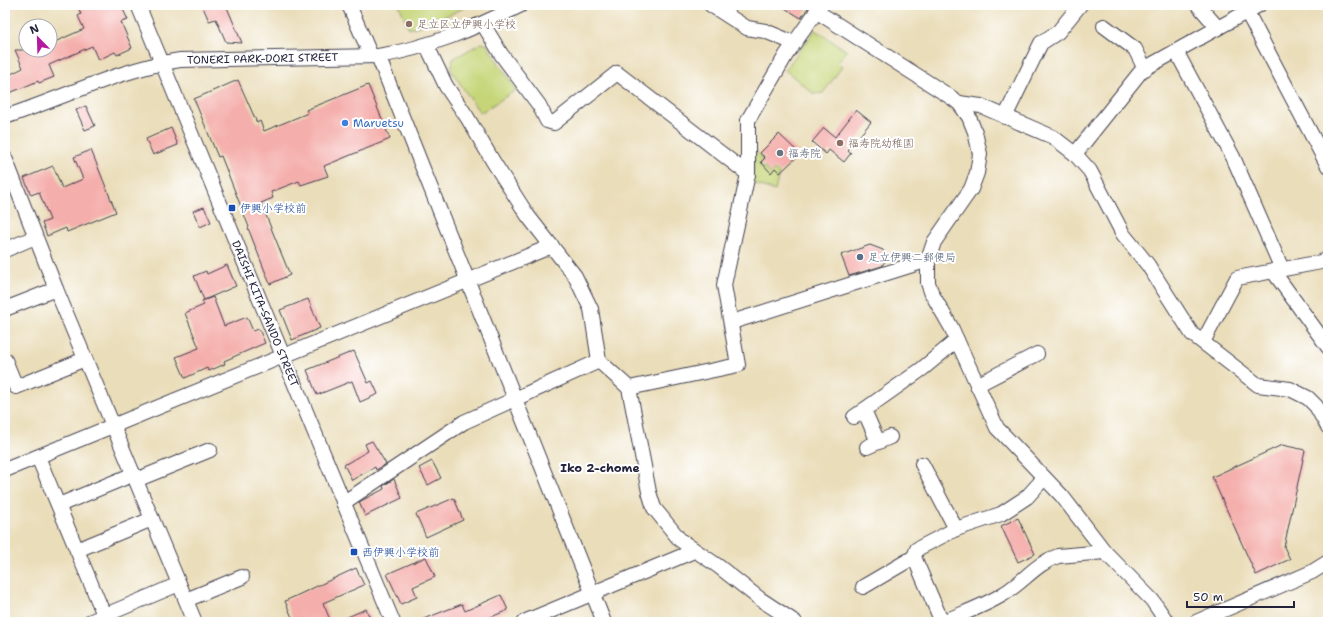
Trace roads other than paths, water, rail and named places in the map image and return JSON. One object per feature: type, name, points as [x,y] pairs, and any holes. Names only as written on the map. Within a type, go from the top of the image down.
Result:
[{"type":"street","name":"DAISHI KITA-SANDO STREET","points":[[138,5],[393,622]]},
{"type":"street","points":[[348,5],[375,56],[468,281],[604,622]]},
{"type":"street","name":"TONERI PARK-DORI STREET","points":[[5,117],[131,72],[162,63],[180,60],[375,56],[427,46],[483,24],[521,5]]},
{"type":"street","points":[[711,5],[747,28],[765,31],[794,43]]},
{"type":"street","points":[[1004,117],[1041,43],[1058,32],[1080,5]]},
{"type":"street","points":[[1198,5],[1218,28]]},
{"type":"street","points":[[629,388],[738,365],[732,322],[724,285],[748,174],[748,120],[794,43],[819,8],[959,104],[969,117],[975,132],[980,154],[977,173],[971,189],[934,242],[928,260],[928,283],[932,294],[957,340],[997,428],[1062,496],[1105,552],[1152,600],[1167,622]]},
{"type":"street","points":[[1075,154],[1145,69],[1253,8],[1324,148],[1328,166]]},
{"type":"street","points":[[483,24],[501,54],[539,105],[547,121],[554,123],[617,73],[748,174]]},
{"type":"street","points":[[1104,26],[1135,49],[1145,69]]},
{"type":"street","points":[[427,46],[446,86],[468,117],[494,163],[528,216],[575,276],[591,309],[599,361],[629,388],[649,492],[654,508],[691,552],[718,566],[760,599],[795,622]]},
{"type":"street","points":[[1176,52],[1233,157],[1278,270],[1328,347]]},
{"type":"street","points":[[959,104],[975,104],[1052,137],[1075,154],[1090,171],[1123,234],[1148,265],[1192,334],[1258,385],[1290,389],[1299,392],[1316,406],[1327,421]]},
{"type":"street","points":[[5,158],[56,289],[195,622]]},
{"type":"street","points":[[5,250],[35,237]]},
{"type":"street","points":[[5,470],[282,355],[552,246]]},
{"type":"street","points":[[1203,342],[1237,278],[1321,262],[1328,258]]},
{"type":"street","points":[[732,322],[928,260]]},
{"type":"street","points":[[5,309],[56,289]]},
{"type":"street","points":[[878,442],[859,413],[922,369],[957,340]]},
{"type":"street","points":[[977,385],[1037,354]]},
{"type":"street","points":[[5,360],[16,387],[85,359]]},
{"type":"street","points":[[343,503],[464,422],[599,361]]},
{"type":"street","points":[[59,505],[210,450]]},
{"type":"street","points":[[38,457],[105,619]]},
{"type":"street","points":[[922,464],[956,529]]},
{"type":"street","points":[[863,587],[914,557],[917,549],[956,529],[1001,514],[1027,497],[1044,478]]},
{"type":"street","points":[[77,550],[152,519]]},
{"type":"street","points":[[524,622],[691,552]]},
{"type":"street","points":[[914,557],[942,622],[1005,594],[1051,558],[1058,556],[1105,552]]},
{"type":"street","points":[[1196,622],[1312,572],[1328,562]]},
{"type":"street","points":[[186,600],[242,577]]},
{"type":"street","points":[[89,622],[105,619],[179,584]]},
{"type":"place","name":"足立区立伊興小学校","points":[[409,24]]},
{"type":"place","name":"Maruetsu","points":[[345,123]]},
{"type":"place","name":"福寿院幼稚園","points":[[840,143]]},
{"type":"place","name":"福寿院","points":[[780,153]]},
{"type":"place","name":"伊興小学校前","points":[[232,208]]},
{"type":"place","name":"足立伊興二郵便局","points":[[860,257]]},
{"type":"place","name":"西伊興小学校前","points":[[354,552]]},
{"type":"district","name":"Iko 2-chome","points":[[600,468]]}]
